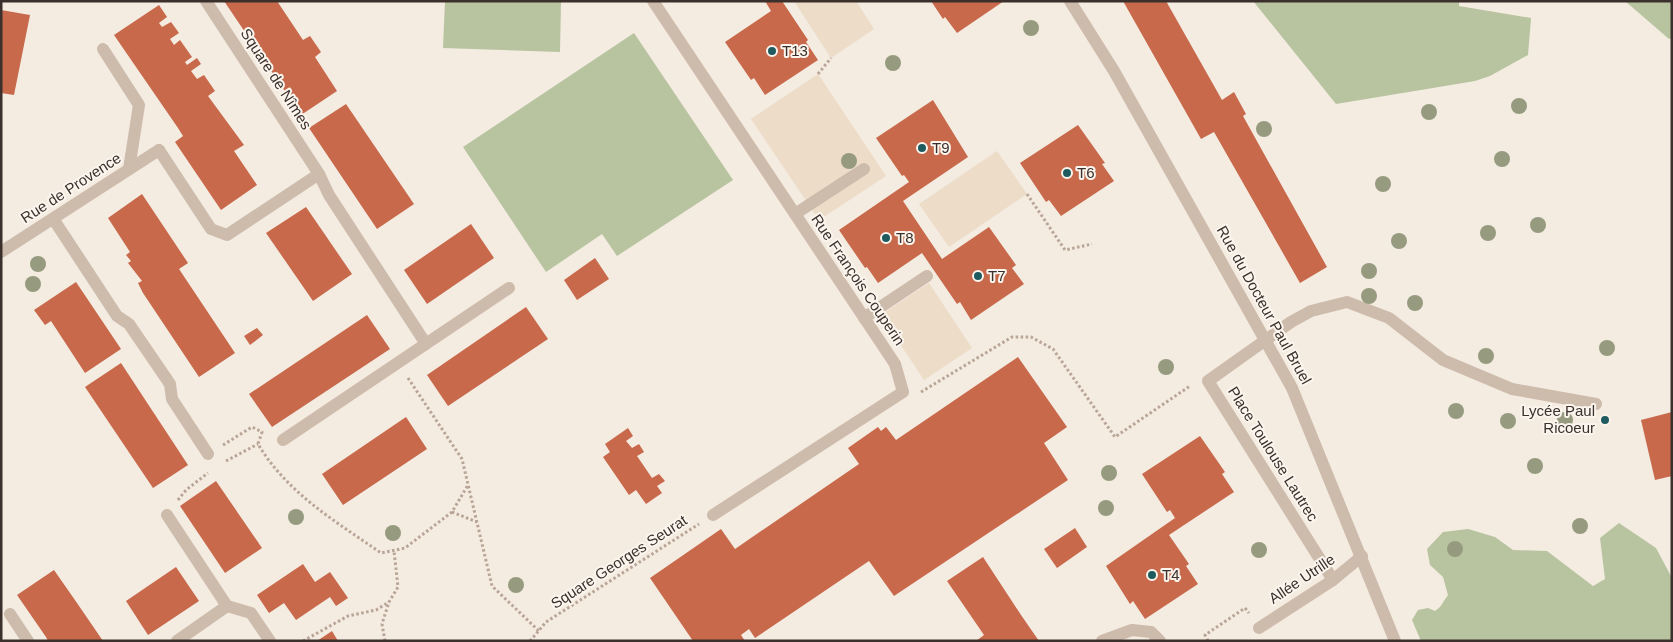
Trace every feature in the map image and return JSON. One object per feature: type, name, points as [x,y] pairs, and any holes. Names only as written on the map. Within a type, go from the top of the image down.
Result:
[{"type":"street","name":"Square de Nîmes","points":[[206,1],[319,174],[329,195],[426,344]]},
{"type":"street","name":"Rue François Couperin","points":[[653,1],[895,364],[903,392]]},
{"type":"street","name":"Rue du Docteur Paul Bruel","points":[[1070,1],[1114,71],[1292,388],[1395,641]]},
{"type":"street","points":[[103,49],[139,104],[130,169]]},
{"type":"street","name":"Rue de Provence","points":[[1,252],[54,220],[159,150],[211,229],[227,235],[319,174]]},
{"type":"street","points":[[795,214],[864,169]]},
{"type":"street","points":[[54,220],[117,316],[130,324],[170,384],[172,399],[208,454]]},
{"type":"street","points":[[864,318],[927,276]]},
{"type":"street","points":[[283,440],[509,288]]},
{"type":"street","name":"Place Toulouse Lautrec","points":[[1333,580],[1208,381],[1266,340],[1311,310],[1347,302],[1389,318],[1443,360],[1512,389],[1596,404]]},
{"type":"street","points":[[713,515],[903,392]]},
{"type":"street","points":[[167,515],[227,606],[251,613],[270,641]]},
{"type":"street","name":"Allée Utrille","points":[[1259,628],[1333,580],[1362,556]]},
{"type":"street","points":[[177,641],[227,606]]},
{"type":"street","points":[[10,614],[28,641]]},
{"type":"street","points":[[1102,641],[1132,630],[1151,632],[1160,641]]},
{"type":"path","points":[[818,74],[830,58]]},
{"type":"path","points":[[1027,194],[1065,250],[1092,244]]},
{"type":"path","points":[[903,392],[922,392],[1012,337],[1031,337],[1053,349],[1115,437],[1199,379],[1208,381]]},
{"type":"path","points":[[398,363],[462,459],[492,586],[539,630]]},
{"type":"path","points":[[208,454],[252,427],[262,432],[258,444],[222,463]]},
{"type":"path","points":[[258,444],[270,464],[304,500],[381,553],[405,548],[452,512],[468,485]]},
{"type":"path","points":[[167,515],[186,490],[214,469]]},
{"type":"path","points":[[452,512],[477,522]]},
{"type":"path","name":"Square Georges Seurat","points":[[530,641],[546,622],[713,515]]},
{"type":"path","points":[[386,641],[382,624],[389,602],[398,588],[394,550]]},
{"type":"path","points":[[303,641],[348,616],[376,610],[389,602]]},
{"type":"path","points":[[1208,641],[1205,635],[1245,608],[1259,628]]},
{"type":"green space","points":[[445,1],[561,1],[560,52],[443,48]]},
{"type":"green space","points":[[1253,1],[1459,1],[1459,6],[1531,18],[1528,55],[1490,76],[1475,81],[1336,104]]},
{"type":"green space","points":[[1625,1],[1672,1],[1672,38],[1669,39]]},
{"type":"green space","points":[[634,33],[733,180],[617,256],[602,234],[546,272],[463,147]]},
{"type":"green space","points":[[1619,523],[1656,548],[1672,578],[1672,641],[1421,641],[1412,620],[1418,610],[1428,608],[1435,611],[1448,595],[1443,577],[1430,565],[1427,549],[1443,532],[1468,529],[1495,537],[1513,550],[1547,551],[1593,586],[1605,579],[1600,538]]},
{"type":"shaded area","points":[[794,1],[856,1],[874,29],[831,58]]},
{"type":"shaded area","points":[[818,74],[886,176],[819,220],[751,119]]},
{"type":"shaded area","points":[[997,151],[1027,194],[949,247],[919,204]]},
{"type":"shaded area","points":[[929,283],[972,348],[924,380],[881,315]]},
{"type":"building","points":[[224,1],[277,1],[303,40],[310,36],[321,52],[315,57],[337,91],[301,115]]},
{"type":"building","name":"T13","points":[[765,1],[782,1],[808,40],[806,42],[818,60],[765,95],[754,78],[751,80],[725,42],[771,11]]},
{"type":"building","points":[[931,1],[1004,1],[957,33],[945,17],[943,19]]},
{"type":"building","points":[[1123,1],[1166,1],[1222,100],[1234,92],[1246,114],[1243,116],[1327,267],[1300,283],[1214,132],[1201,139]]},
{"type":"building","points":[[159,5],[167,17],[159,23],[162,27],[171,22],[179,33],[170,39],[174,45],[180,40],[192,57],[185,62],[187,65],[197,58],[201,64],[191,71],[197,79],[204,75],[215,91],[208,96],[244,145],[234,151],[257,185],[221,210],[175,142],[183,136],[114,35]]},
{"type":"building","points":[[1,10],[30,15],[14,95],[1,93]]},
{"type":"building","points":[[933,100],[968,157],[903,201],[942,259],[989,227],[1016,265],[1012,268],[1024,284],[971,320],[960,302],[957,304],[922,253],[878,283],[867,267],[865,268],[839,230],[909,182],[904,175],[902,176],[876,138]]},
{"type":"building","points":[[346,104],[414,204],[377,229],[309,128]]},
{"type":"building","name":"T6","points":[[1078,125],[1105,163],[1102,164],[1114,181],[1061,216],[1049,200],[1046,202],[1020,163]]},
{"type":"building","points":[[142,194],[188,263],[179,269],[235,353],[199,377],[143,293],[138,283],[142,281],[128,263],[131,261],[126,255],[130,252],[108,218]]},
{"type":"building","points":[[306,207],[352,274],[313,301],[266,233]]},
{"type":"building","points":[[471,224],[494,258],[427,304],[404,270]]},
{"type":"building","points":[[595,258],[609,279],[577,300],[564,280]]},
{"type":"building","points":[[76,282],[121,349],[85,373],[51,321],[45,325],[34,310]]},
{"type":"building","points":[[526,307],[548,339],[448,406],[427,375]]},
{"type":"building","points":[[367,315],[390,349],[272,427],[249,394]]},
{"type":"building","points":[[257,328],[263,335],[250,345],[244,336]]},
{"type":"building","points":[[1018,357],[1067,427],[1044,443],[1068,480],[894,596],[869,561],[755,638],[749,629],[741,635],[745,641],[693,641],[650,578],[721,529],[735,549],[859,464],[848,448],[878,427],[881,431],[886,427],[896,440]]},
{"type":"building","points":[[121,363],[188,465],[153,488],[85,387]]},
{"type":"building","points":[[1672,412],[1672,476],[1655,480],[1641,420]]},
{"type":"building","points":[[406,417],[427,449],[343,505],[322,474]]},
{"type":"building","points":[[628,428],[633,436],[626,441],[632,448],[639,444],[644,452],[637,456],[652,478],[659,474],[665,481],[657,486],[662,493],[646,504],[636,490],[629,495],[603,457],[610,452],[605,444]]},
{"type":"building","points":[[1200,436],[1225,472],[1222,474],[1234,492],[1169,535],[1189,564],[1186,566],[1198,584],[1145,619],[1133,601],[1130,604],[1106,566],[1175,518],[1170,510],[1167,512],[1142,474]]},
{"type":"building","points":[[216,481],[262,548],[225,573],[180,506]]},
{"type":"building","points":[[1075,528],[1087,547],[1057,568],[1044,549]]},
{"type":"building","points":[[983,557],[1039,641],[976,641],[984,635],[947,581]]},
{"type":"building","points":[[303,564],[315,582],[330,572],[348,598],[336,606],[330,597],[296,620],[284,603],[269,613],[257,595]]},
{"type":"building","points":[[176,567],[199,601],[148,635],[126,601]]},
{"type":"building","points":[[54,570],[103,641],[48,641],[17,595]]},
{"type":"building","points":[[332,631],[338,641],[317,641]]},
{"type":"place","name":"T13","points":[[772,51]]},
{"type":"place","name":"T9","points":[[922,148]]},
{"type":"place","name":"T6","points":[[1067,173]]},
{"type":"place","name":"T8","points":[[886,238]]},
{"type":"place","name":"T7","points":[[978,276]]},
{"type":"place","name":"Lycée Paul Ricoeur","points":[[1605,420]]},
{"type":"place","name":"T4","points":[[1152,575]]}]
